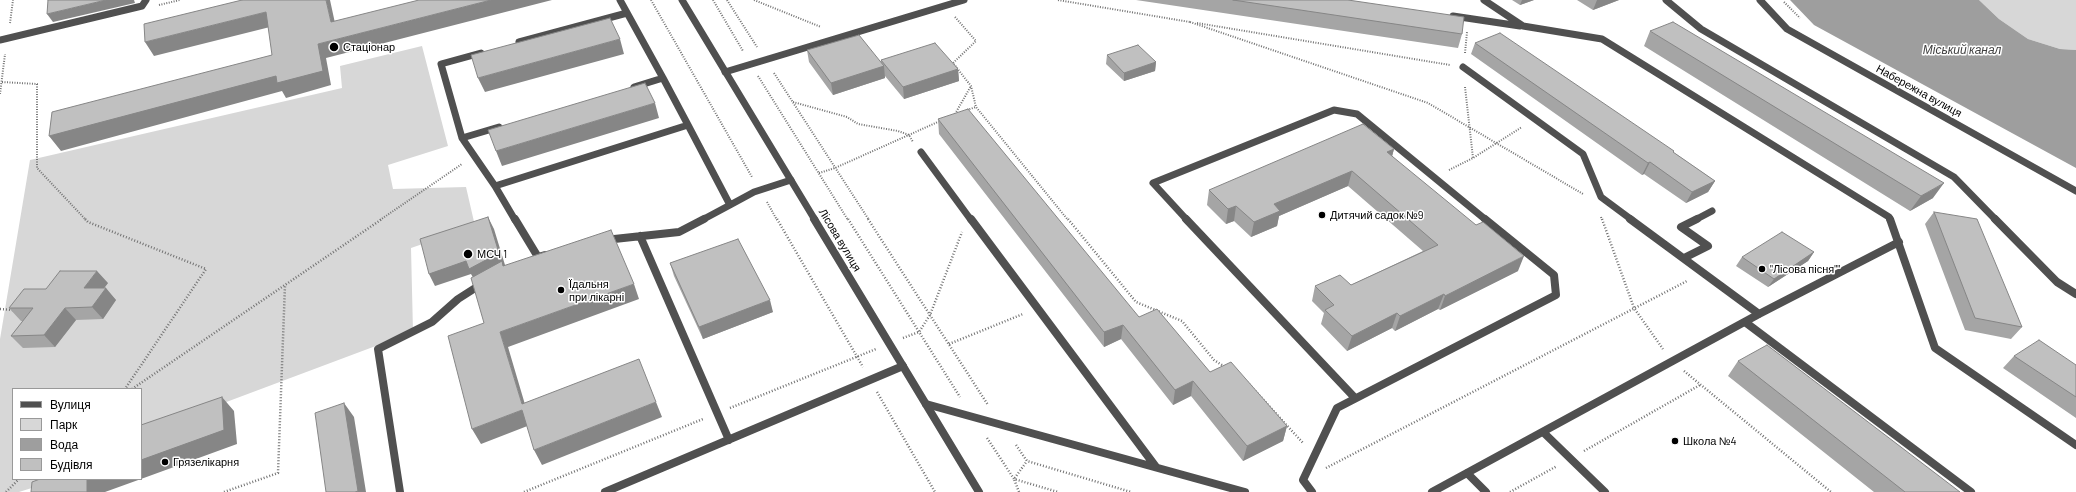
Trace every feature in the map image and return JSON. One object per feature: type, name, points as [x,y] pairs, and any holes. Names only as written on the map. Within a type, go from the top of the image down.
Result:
[{"type":"street","points":[[0,40],[142,6],[146,0]]},
{"type":"street","points":[[620,0],[730,205]]},
{"type":"street","name":"Лісова вулиця","points":[[682,0],[979,492]]},
{"type":"street","points":[[725,72],[964,0]]},
{"type":"street","points":[[1484,0],[1523,26]]},
{"type":"street","points":[[1666,0],[1701,29],[1954,177],[2057,282],[2076,294]]},
{"type":"street","name":"Набережна вулиця","points":[[1760,0],[1787,29],[2076,191]]},
{"type":"street","points":[[508,45],[627,13]]},
{"type":"street","points":[[1446,15],[1602,39],[1889,217],[1900,242],[1935,348],[2076,445]]},
{"type":"street","points":[[486,52],[441,64],[462,138],[495,186],[534,259],[551,253]]},
{"type":"street","points":[[1463,67],[1583,154],[1601,196],[1759,314]]},
{"type":"street","points":[[626,89],[663,78]]},
{"type":"street","points":[[1312,492],[1303,480],[1337,408],[1556,295],[1554,275],[1357,114],[1334,110],[1153,183],[1355,398]]},
{"type":"street","points":[[462,138],[507,125]]},
{"type":"street","points":[[495,186],[688,125]]},
{"type":"street","points":[[921,152],[1156,467]]},
{"type":"street","points":[[598,241],[679,232],[760,191],[791,180]]},
{"type":"street","points":[[1684,258],[1708,246],[1681,227],[1712,211]]},
{"type":"street","points":[[640,236],[729,440]]},
{"type":"street","points":[[1432,492],[1759,314],[1900,242]]},
{"type":"street","points":[[400,492],[378,349],[432,322],[458,299],[494,276]]},
{"type":"street","points":[[1746,322],[1971,492]]},
{"type":"street","points":[[604,492],[903,366]]},
{"type":"street","points":[[926,404],[1245,492]]},
{"type":"street","points":[[1543,432],[1605,492]]},
{"type":"street","points":[[1467,473],[1486,492]]},
{"type":"path","points":[[650,0],[935,492]]},
{"type":"path","points":[[713,0],[750,64],[973,417],[1014,479],[1019,492]]},
{"type":"path","points":[[727,0],[930,315],[1027,461],[1131,492]]},
{"type":"path","points":[[754,0],[844,36]]},
{"type":"path","points":[[1058,0],[1463,67]]},
{"type":"path","points":[[945,6],[976,41],[953,63],[971,86],[976,107],[1136,302],[1182,321],[1214,360],[1226,368]]},
{"type":"path","points":[[1469,18],[1463,67],[1474,158]]},
{"type":"path","points":[[1190,22],[1428,103],[1589,198]]},
{"type":"path","points":[[2,82],[37,84],[37,168],[88,222],[206,268],[127,388]]},
{"type":"path","points":[[971,86],[954,115],[976,107]]},
{"type":"path","points":[[792,102],[847,117],[858,124],[898,131],[908,135],[921,152]]},
{"type":"path","points":[[1434,177],[1474,158],[1534,119]]},
{"type":"path","points":[[819,173],[835,168],[941,121]]},
{"type":"path","points":[[133,388],[474,156]]},
{"type":"path","points":[[524,492],[919,332],[930,315],[968,215]]},
{"type":"path","points":[[1601,216],[1634,308],[1672,362],[1830,492]]},
{"type":"path","points":[[1303,480],[1704,272]]},
{"type":"path","points":[[224,492],[278,473],[285,285]]},
{"type":"path","points":[[949,344],[1037,308]]},
{"type":"path","points":[[0,309],[14,310]]},
{"type":"path","points":[[1243,379],[1249,383],[1314,456]]},
{"type":"path","points":[[1510,492],[1700,385]]},
{"type":"path","points":[[1014,479],[1027,461]]},
{"type":"path","points":[[1014,479],[1058,492]]},
{"type":"path","points":[[6,492],[18,480]]},
{"type":"green space","points":[[1979,0],[2076,0],[2076,50],[2060,49],[2028,39],[1999,19]]},
{"type":"green space","points":[[422,46],[448,146],[388,165],[393,189],[466,187],[475,226],[411,248],[413,332],[142,434],[142,388],[12,388],[12,480],[57,480],[19,492],[0,492],[0,339],[30,160],[342,88],[340,66]]},
{"type":"water","name":"Міський канал","points":[[1790,0],[1979,0],[1999,19],[2028,39],[2060,49],[2076,50],[2076,168],[1814,25]]},
{"type":"building","points":[[48,0],[106,0],[47,14]]},
{"type":"building","points":[[242,0],[326,0],[331,22],[419,0],[491,0],[318,44],[323,71],[277,83],[276,76],[49,136],[52,112],[272,55],[266,12],[145,42],[144,24]]},
{"type":"building","points":[[1233,0],[1348,0],[1464,17],[1462,34]]},
{"type":"building","points":[[610,18],[620,39],[478,78],[471,55]]},
{"type":"building","points":[[1673,22],[1944,183],[1921,196],[1650,31]]},
{"type":"building","points":[[1500,33],[1674,151],[1673,152],[1715,181],[1692,192],[1475,43]]},
{"type":"building","points":[[859,35],[884,66],[831,83],[807,50]]},
{"type":"building","points":[[935,43],[958,69],[903,87],[881,60]]},
{"type":"building","points":[[1138,45],[1156,62],[1124,73],[1107,55]]},
{"type":"building","points":[[645,83],[655,103],[496,151],[488,130]]},
{"type":"building","points":[[968,109],[1139,317],[1157,309],[1210,372],[1231,362],[1287,426],[1247,446],[1193,381],[1175,390],[1123,325],[1104,332],[938,119]]},
{"type":"building","points":[[1363,124],[1394,149],[1387,152],[1476,225],[1483,222],[1524,256],[1445,296],[1444,294],[1400,316],[1397,313],[1352,336],[1325,310],[1334,305],[1315,286],[1340,275],[1351,285],[1438,245],[1352,171],[1274,204],[1280,211],[1254,222],[1236,206],[1228,209],[1209,190]]},
{"type":"building","points":[[1934,212],[1977,219],[2022,327],[1975,318]]},
{"type":"building","points":[[488,217],[499,253],[469,269],[466,261],[429,274],[420,239]]},
{"type":"building","points":[[611,230],[634,284],[500,332],[522,404],[639,359],[656,402],[534,450],[522,410],[472,429],[448,336],[484,323],[471,278],[502,261],[503,266]]},
{"type":"building","points":[[1782,232],[1814,252],[1774,279],[1742,257]]},
{"type":"building","points":[[738,239],[770,300],[699,327],[670,263]]},
{"type":"building","points":[[60,271],[97,271],[84,288],[106,288],[92,307],[65,308],[44,335],[11,336],[33,308],[9,308],[24,289],[46,289]]},
{"type":"building","points":[[2039,340],[2076,365],[2076,397],[2014,356]]},
{"type":"building","points":[[1767,345],[1960,492],[1905,492],[1738,361]]},
{"type":"building","points":[[222,397],[224,430],[142,460],[142,425]]},
{"type":"building","points":[[344,403],[358,491],[326,492],[315,413]]},
{"type":"building","points":[[37,480],[87,480],[87,492],[31,492],[32,482]]},
{"type":"place","name":"Стаціонар","points":[[334,47]]},
{"type":"place","name":"Дитячий садок №9","points":[[1322,215]]},
{"type":"place","name":"МСЧ 1","points":[[468,254]]},
{"type":"place","name":"\"Лісова пісня\"\"","points":[[1762,269]]},
{"type":"place","name":"Їдальня при лікарні","points":[[561,290]]},
{"type":"place","name":"Школа №4","points":[[1675,441]]},
{"type":"place","name":"Грязелікарня","points":[[165,462]]}]
